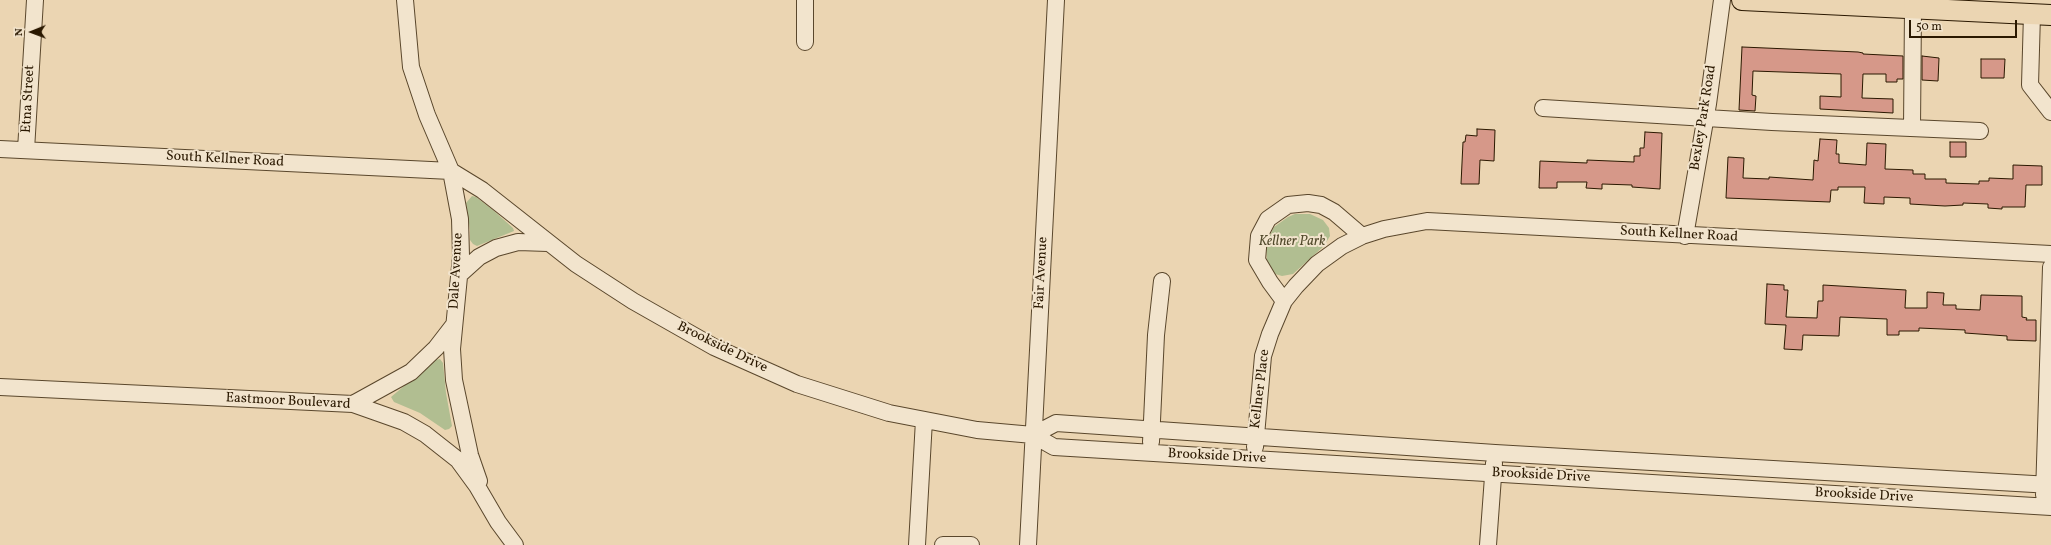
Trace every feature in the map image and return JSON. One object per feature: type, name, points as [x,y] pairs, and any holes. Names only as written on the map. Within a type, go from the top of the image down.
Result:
[{"type":"main road","points":[[1742,0],[2041,15]]},
{"type":"street","name":"Etna Street","points":[[26,150],[35,0]]},
{"type":"street","name":"Dale Avenue","points":[[405,0],[411,67],[427,115],[451,171],[460,219],[459,275],[452,349],[456,387],[470,455],[499,545]]},
{"type":"street","points":[[805,0],[805,42]]},
{"type":"street","name":"Fair Avenue","points":[[1028,545],[1056,0]]},
{"type":"street","name":"Bexley Park Road","points":[[1685,236],[1705,118],[1722,0]]},
{"type":"street","points":[[1912,128],[1913,8]]},
{"type":"street","points":[[2041,15],[2030,85],[2045,97],[2051,112]]},
{"type":"street","points":[[1543,108],[1705,118],[1980,130]]},
{"type":"street","name":"South Kellner Road","points":[[0,149],[451,171]]},
{"type":"street","name":"Brookside Drive","points":[[451,171],[482,190],[576,264],[633,301],[714,347],[797,384],[889,413],[977,430],[1033,435],[1054,447],[2048,507]]},
{"type":"street","points":[[1284,301],[1270,282],[1257,260],[1259,236],[1268,219],[1288,205],[1308,203],[1321,205],[1334,212],[1362,236]]},
{"type":"street","name":"South Kellner Road","points":[[1317,264],[1342,246],[1362,236],[1384,229],[1427,221],[1685,236],[2051,254]]},
{"type":"street","points":[[459,275],[479,257],[496,248],[518,242],[548,243]]},
{"type":"street","name":"Kellner Place","points":[[1254,459],[1263,356],[1270,334],[1284,301],[1317,264]]},
{"type":"street","points":[[2048,507],[2051,266]]},
{"type":"street","points":[[1151,453],[1156,335],[1162,281]]},
{"type":"street","points":[[353,404],[411,372],[436,348],[453,326]]},
{"type":"street","name":"Eastmoor Boulevard","points":[[0,387],[353,404],[404,422],[425,434],[458,460],[478,486],[498,522],[515,545]]},
{"type":"street","points":[[917,545],[924,420]]},
{"type":"street","name":"Brookside Drive","points":[[1033,435],[1056,424],[1152,431],[1256,436],[1362,445],[2048,485]]},
{"type":"street","points":[[1361,465],[1362,445]]},
{"type":"street","points":[[1488,545],[1495,453]]},
{"type":"street","points":[[1710,486],[1712,466]]},
{"type":"street","points":[[1872,496],[1873,475]]},
{"type":"street","points":[[942,545],[971,545]]},
{"type":"green space","points":[[472,196],[476,197],[493,210],[513,228],[514,231],[477,246],[473,244],[470,240],[466,203]]},
{"type":"green space","name":"Kellner Park","points":[[1295,214],[1310,214],[1323,220],[1329,228],[1330,236],[1324,246],[1293,274],[1282,276],[1275,274],[1270,270],[1267,262],[1266,243],[1274,227]]},
{"type":"green space","points":[[440,359],[443,363],[446,393],[452,426],[445,430],[420,413],[394,402],[391,397],[435,360]]},
{"type":"building","points":[[1742,47],[1858,52],[1863,54],[1903,56],[1903,79],[1897,79],[1897,82],[1886,82],[1886,74],[1863,74],[1862,98],[1893,99],[1893,113],[1820,109],[1820,96],[1841,97],[1841,74],[1753,71],[1752,95],[1756,96],[1755,111],[1739,110]]},
{"type":"building","points":[[1922,56],[1939,58],[1938,81],[1922,80]]},
{"type":"building","points":[[1981,59],[2005,59],[2004,78],[1981,78]]},
{"type":"building","points":[[1477,129],[1495,130],[1494,161],[1480,160],[1479,184],[1461,184],[1463,142],[1465,142],[1466,135],[1477,136]]},
{"type":"building","points":[[1645,132],[1662,133],[1660,189],[1632,187],[1632,185],[1602,184],[1602,189],[1586,188],[1587,182],[1557,182],[1557,188],[1539,188],[1540,161],[1587,163],[1587,160],[1634,162],[1634,156],[1640,156],[1640,148],[1644,148]]},
{"type":"building","points":[[1820,139],[1837,140],[1836,154],[1839,154],[1839,163],[1866,165],[1867,143],[1886,144],[1885,169],[1913,170],[1913,174],[1925,174],[1925,179],[1946,179],[1946,183],[1979,184],[1979,181],[1989,181],[1989,178],[2013,179],[2013,165],[2042,166],[2042,185],[2026,185],[2025,207],[2002,207],[2002,209],[1988,208],[1988,204],[1963,203],[1963,205],[1945,206],[1910,204],[1910,198],[1884,197],[1884,204],[1864,203],[1865,187],[1838,187],[1838,190],[1831,190],[1830,202],[1726,198],[1728,157],[1744,158],[1743,178],[1769,179],[1769,177],[1813,180],[1814,160],[1818,161]]},
{"type":"building","points":[[1950,142],[1966,142],[1966,157],[1950,157]]},
{"type":"building","points":[[1767,284],[1784,285],[1784,290],[1788,290],[1786,317],[1817,318],[1818,301],[1823,301],[1823,285],[1906,290],[1905,308],[1927,308],[1927,292],[1944,293],[1943,305],[1956,305],[1956,309],[1980,310],[1981,295],[2022,296],[2022,317],[2027,318],[2026,320],[2036,320],[2036,341],[2007,340],[2007,336],[1965,333],[1965,330],[1919,328],[1919,331],[1899,331],[1899,335],[1887,335],[1887,319],[1840,317],[1839,336],[1803,335],[1802,350],[1784,349],[1786,325],[1765,324]]}]
